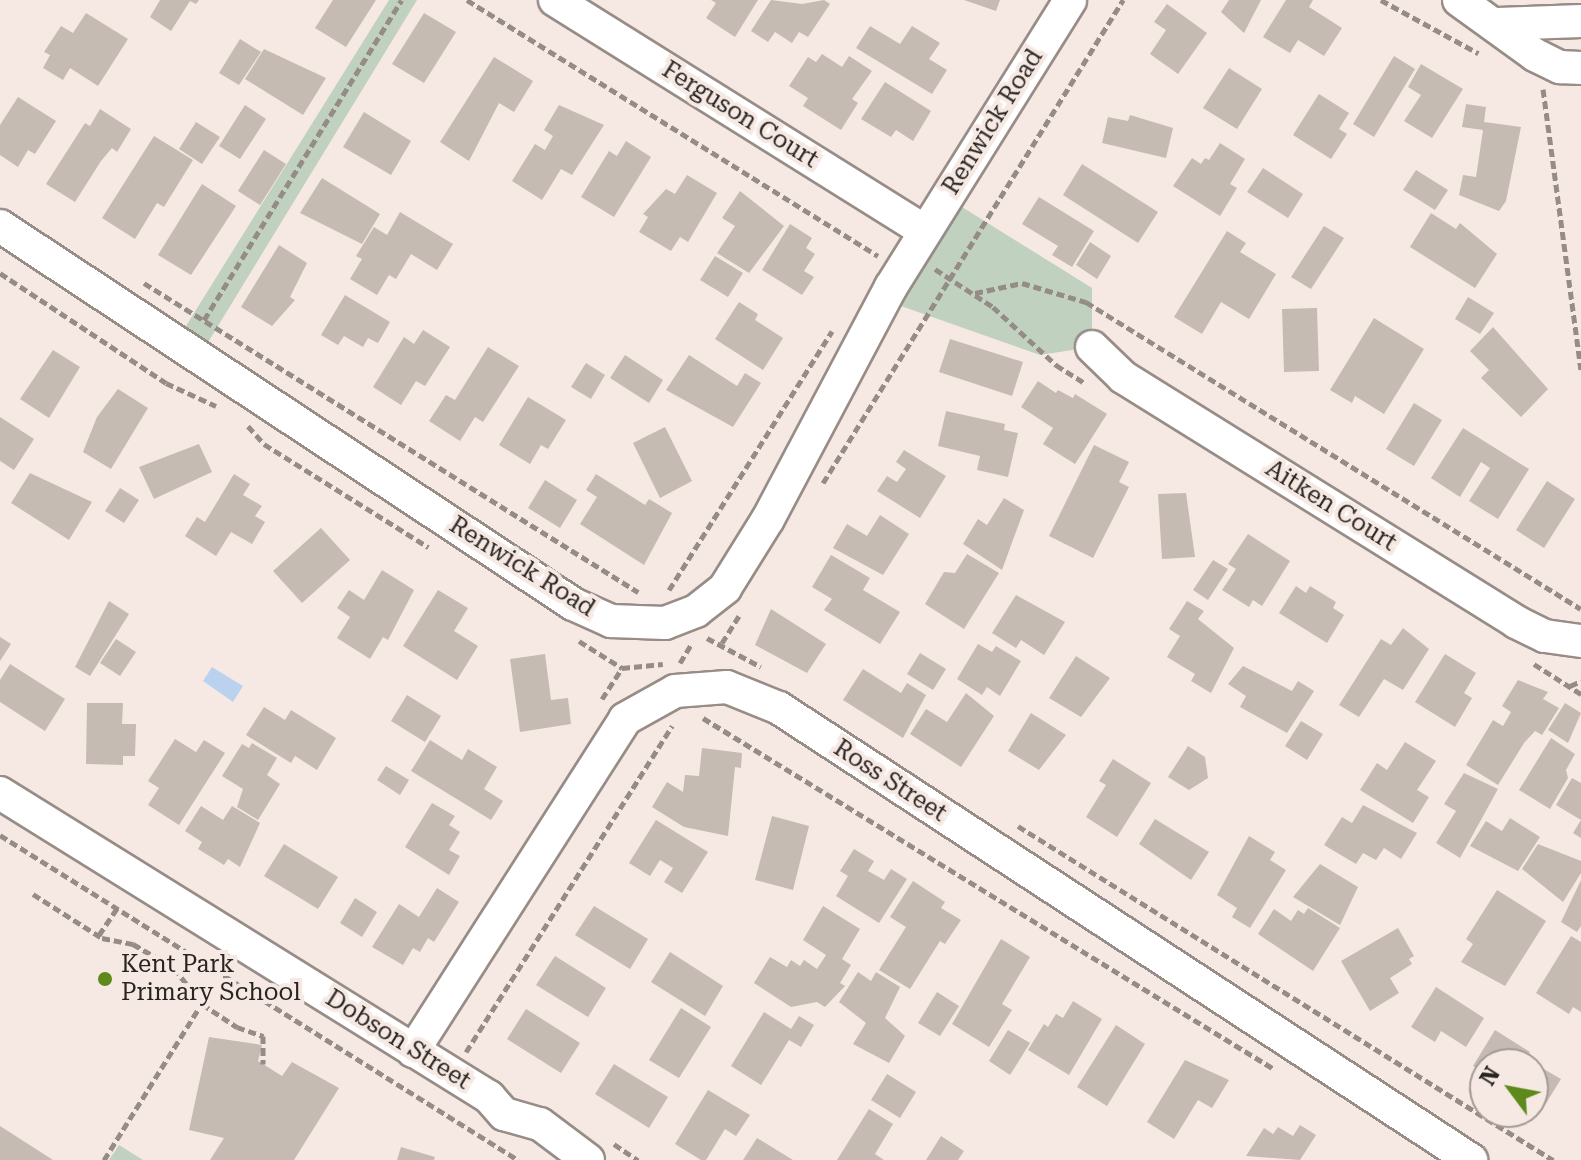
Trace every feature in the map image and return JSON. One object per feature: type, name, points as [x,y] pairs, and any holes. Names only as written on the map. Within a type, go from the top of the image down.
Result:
[{"type":"street","name":"Ferguson Court","points":[[555,0],[924,231]]},
{"type":"street","name":"Renwick Road","points":[[0,226],[573,604],[611,621],[648,626],[696,611],[725,588],[924,231],[1070,0]]},
{"type":"street","points":[[1459,0],[1498,24],[1535,55],[1560,67],[1581,68]]},
{"type":"street","points":[[1498,24],[1581,21]]},
{"type":"street","name":"Aitken Court","points":[[1092,347],[1123,377],[1516,622],[1545,636],[1581,641]]},
{"type":"street","name":"Ross Street","points":[[413,1051],[625,719],[675,691],[727,687],[779,708],[1471,1160]]},
{"type":"street","name":"Dobson Street","points":[[0,793],[489,1097],[504,1114],[540,1124],[588,1160]]},
{"type":"path","points":[[204,320],[402,0]]},
{"type":"path","points":[[467,0],[879,257]]},
{"type":"path","points":[[819,489],[1123,0]]},
{"type":"path","points":[[1381,0],[1482,55]]},
{"type":"path","points":[[1542,78],[1581,369]]},
{"type":"path","points":[[1531,85],[1544,93]]},
{"type":"path","points":[[870,270],[886,246]]},
{"type":"path","points":[[0,273],[166,383],[226,409]]},
{"type":"path","points":[[136,278],[646,597]]},
{"type":"path","points":[[974,294],[1022,283],[1086,302],[1581,609]]},
{"type":"path","points":[[667,592],[836,324]]},
{"type":"path","points":[[238,417],[264,444],[436,552]]},
{"type":"path","points":[[722,643],[746,604]]},
{"type":"path","points":[[569,635],[622,668]]},
{"type":"path","points":[[680,675],[683,653],[696,640],[722,643],[774,675]]},
{"type":"path","points":[[1569,686],[1581,681]]},
{"type":"path","points":[[686,716],[703,717],[1285,1076]]},
{"type":"path","points":[[465,1053],[677,719]]},
{"type":"path","points":[[1013,823],[1553,1160]]},
{"type":"path","points":[[0,835],[518,1160]]},
{"type":"path","points":[[33,894],[99,935],[133,944],[174,968],[202,1004],[237,1027],[263,1036],[263,1064]]},
{"type":"path","points":[[99,935],[118,907]]},
{"type":"path","points":[[104,1160],[202,1004]]},
{"type":"green space","points":[[389,0],[417,0],[199,357],[176,342]]},
{"type":"green space","points":[[946,197],[1092,288],[1092,347],[1040,355],[884,300]]},
{"type":"green space","points":[[119,1145],[143,1160],[109,1160]]},
{"type":"water","points":[[212,667],[243,686],[233,702],[203,681]]},
{"type":"building","points":[[160,0],[199,0],[196,4],[190,1],[171,31],[150,17]]},
{"type":"building","points":[[333,0],[376,0],[346,47],[315,28]]},
{"type":"building","points":[[711,0],[758,0],[735,37],[706,18],[716,3]]},
{"type":"building","points":[[771,0],[802,4],[824,0],[830,4],[808,37],[799,32],[792,43],[775,32],[768,42],[751,31]]},
{"type":"building","points":[[964,0],[1000,0],[996,11]]},
{"type":"building","points":[[1229,0],[1261,0],[1244,33],[1221,12]]},
{"type":"building","points":[[1286,0],[1313,0],[1309,7],[1342,28],[1324,56],[1298,40],[1290,53],[1263,37]]},
{"type":"building","points":[[1167,4],[1207,33],[1178,74],[1150,54],[1166,30],[1154,22]]},
{"type":"building","points":[[86,13],[128,39],[98,86],[70,68],[63,80],[43,68],[50,55],[44,52],[61,26],[73,33]]},
{"type":"building","points":[[424,13],[456,32],[424,83],[392,64]]},
{"type":"building","points":[[870,26],[900,44],[912,26],[940,43],[929,59],[947,70],[932,94],[856,48]]},
{"type":"building","points":[[240,39],[261,52],[239,85],[219,73]]},
{"type":"building","points":[[264,49],[326,78],[303,115],[245,79]]},
{"type":"building","points":[[822,54],[842,67],[849,56],[872,71],[852,99],[858,103],[841,130],[803,106],[808,98],[789,86],[808,57],[816,62]]},
{"type":"building","points":[[1394,56],[1415,69],[1374,137],[1353,124]]},
{"type":"building","points":[[494,57],[533,81],[514,112],[499,103],[469,161],[440,142]]},
{"type":"building","points":[[1421,64],[1463,89],[1432,138],[1404,121],[1421,95],[1408,87]]},
{"type":"building","points":[[1229,68],[1262,89],[1237,129],[1203,108]]},
{"type":"building","points":[[885,82],[931,111],[913,141],[896,130],[891,137],[861,119]]},
{"type":"building","points":[[1319,94],[1349,113],[1339,129],[1347,134],[1331,159],[1293,135]]},
{"type":"building","points":[[18,97],[56,121],[35,154],[28,150],[18,167],[0,155],[0,125]]},
{"type":"building","points":[[1466,104],[1486,107],[1484,122],[1521,127],[1506,201],[1499,211],[1459,195],[1463,175],[1476,177],[1483,130],[1462,127]]},
{"type":"building","points":[[245,105],[266,119],[240,159],[219,146]]},
{"type":"building","points":[[559,105],[604,125],[572,175],[561,169],[542,200],[512,181],[535,144],[545,150],[553,136],[544,130]]},
{"type":"building","points":[[100,109],[131,129],[117,152],[112,148],[101,161],[75,202],[46,184],[85,123],[90,126]]},
{"type":"building","points":[[364,112],[411,141],[391,175],[343,147]]},
{"type":"building","points":[[1130,115],[1173,128],[1166,158],[1102,143],[1108,117],[1128,121]]},
{"type":"building","points":[[196,122],[220,137],[202,164],[179,149]]},
{"type":"building","points":[[154,136],[193,160],[164,207],[157,203],[135,239],[102,218]]},
{"type":"building","points":[[626,141],[651,157],[614,217],[581,197],[609,151],[617,156]]},
{"type":"building","points":[[1220,143],[1245,159],[1230,184],[1237,188],[1220,216],[1173,186],[1192,158],[1201,164],[1205,158],[1209,160]]},
{"type":"building","points":[[264,150],[286,164],[260,205],[238,191]]},
{"type":"building","points":[[1082,164],[1158,212],[1138,243],[1063,195]]},
{"type":"building","points":[[1263,168],[1303,194],[1288,218],[1247,192]]},
{"type":"building","points":[[1416,170],[1448,190],[1435,210],[1403,190]]},
{"type":"building","points":[[687,175],[717,193],[688,242],[680,237],[671,251],[639,232],[648,217],[643,214],[666,189],[675,194]]},
{"type":"building","points":[[322,178],[380,214],[362,244],[300,213]]},
{"type":"building","points":[[202,184],[236,206],[191,275],[158,255]]},
{"type":"building","points":[[740,191],[784,226],[749,273],[717,253],[735,226],[722,218]]},
{"type":"building","points":[[1039,197],[1094,231],[1072,267],[1052,255],[1058,246],[1022,224]]},
{"type":"building","points":[[400,212],[453,244],[437,270],[411,254],[396,279],[389,275],[377,295],[350,279],[362,259],[356,256],[374,227],[387,235]]},
{"type":"building","points":[[1431,213],[1456,229],[1460,223],[1497,254],[1475,288],[1410,247]]},
{"type":"building","points":[[790,224],[812,238],[806,248],[815,254],[804,271],[814,277],[802,295],[762,270]]},
{"type":"building","points":[[1324,226],[1344,238],[1311,289],[1291,277]]},
{"type":"building","points":[[1227,231],[1246,243],[1240,252],[1276,274],[1249,319],[1221,302],[1202,334],[1174,317]]},
{"type":"building","points":[[1090,242],[1111,256],[1097,279],[1076,265]]},
{"type":"building","points":[[279,245],[307,263],[290,297],[295,300],[272,326],[241,307]]},
{"type":"building","points":[[715,256],[743,273],[728,297],[700,280]]},
{"type":"building","points":[[345,295],[390,322],[378,343],[368,338],[363,347],[344,336],[338,345],[321,335]]},
{"type":"building","points":[[1468,297],[1494,313],[1480,334],[1455,319]]},
{"type":"building","points":[[739,302],[758,314],[755,320],[783,338],[763,370],[715,339]]},
{"type":"building","points":[[1317,308],[1319,371],[1284,372],[1282,309]]},
{"type":"building","points":[[1374,318],[1424,349],[1384,414],[1355,396],[1352,403],[1330,390]]},
{"type":"building","points":[[1493,327],[1548,389],[1521,417],[1481,378],[1489,370],[1470,351]]},
{"type":"building","points":[[423,330],[450,347],[425,386],[416,381],[401,405],[373,387],[404,337],[414,344]]},
{"type":"building","points":[[950,339],[1023,362],[1012,396],[939,372]]},
{"type":"building","points":[[488,347],[519,366],[483,422],[475,417],[460,441],[429,421],[446,395],[455,400]]},
{"type":"building","points":[[53,350],[80,367],[49,418],[20,399]]},
{"type":"building","points":[[625,355],[663,380],[649,403],[610,378]]},
{"type":"building","points":[[689,355],[737,386],[745,373],[761,383],[733,427],[666,390]]},
{"type":"building","points":[[586,363],[605,375],[591,399],[571,387]]},
{"type":"building","points":[[1038,381],[1056,393],[1058,390],[1073,398],[1075,394],[1107,414],[1075,464],[1043,444],[1053,428],[1021,407]]},
{"type":"building","points":[[118,389],[148,408],[111,469],[83,452],[97,417]]},
{"type":"building","points":[[528,397],[566,420],[548,449],[541,445],[530,464],[499,445]]},
{"type":"building","points":[[1414,403],[1442,420],[1414,466],[1386,449]]},
{"type":"building","points":[[946,411],[1005,424],[1004,430],[1018,433],[1008,477],[977,470],[980,456],[938,446]]},
{"type":"building","points":[[0,417],[34,439],[14,470],[0,461]]},
{"type":"building","points":[[665,427],[692,481],[660,498],[633,443]]},
{"type":"building","points":[[1463,428],[1529,469],[1498,519],[1469,501],[1490,468],[1481,462],[1460,497],[1431,478]]},
{"type":"building","points":[[199,444],[212,472],[154,499],[139,467]]},
{"type":"building","points":[[1094,445],[1129,462],[1119,482],[1129,487],[1093,558],[1049,536]]},
{"type":"building","points":[[904,450],[946,476],[920,518],[877,491],[887,476],[897,482],[906,469],[896,462]]},
{"type":"building","points":[[30,473],[92,502],[69,540],[11,503]]},
{"type":"building","points":[[234,474],[250,484],[243,495],[262,506],[255,516],[265,522],[252,544],[231,532],[216,556],[185,536],[197,517],[205,522]]},
{"type":"building","points":[[596,474],[645,505],[649,499],[672,513],[644,565],[580,524],[597,497],[586,490]]},
{"type":"building","points":[[545,480],[577,500],[560,528],[528,508]]},
{"type":"building","points":[[1547,481],[1575,499],[1544,548],[1516,530]]},
{"type":"building","points":[[120,488],[139,500],[124,523],[105,511]]},
{"type":"building","points":[[1186,493],[1195,557],[1162,559],[1158,494]]},
{"type":"building","points":[[1004,498],[1024,510],[1002,570],[963,544],[978,519],[987,525]]},
{"type":"building","points":[[880,515],[909,534],[883,575],[833,548],[847,524],[867,536]]},
{"type":"building","points":[[321,528],[350,560],[302,603],[273,571]]},
{"type":"building","points":[[1248,534],[1290,561],[1262,606],[1253,600],[1249,607],[1222,590],[1236,569],[1228,564]]},
{"type":"building","points":[[967,554],[999,573],[964,629],[925,604],[944,572],[955,573]]},
{"type":"building","points":[[831,555],[870,578],[863,590],[900,612],[880,644],[824,610],[832,599],[812,587]]},
{"type":"building","points":[[1213,560],[1228,569],[1208,600],[1193,590]]},
{"type":"building","points":[[382,570],[414,590],[388,640],[383,637],[370,659],[337,638],[350,617],[337,608],[349,590],[364,600]]},
{"type":"building","points":[[1296,586],[1306,593],[1310,586],[1336,602],[1333,608],[1344,615],[1327,643],[1279,613]]},
{"type":"building","points":[[438,590],[468,608],[454,631],[478,646],[457,680],[403,646]]},
{"type":"building","points":[[1016,595],[1065,622],[1044,655],[1021,640],[1016,648],[992,633]]},
{"type":"building","points":[[109,601],[129,614],[90,676],[75,667]]},
{"type":"building","points":[[1187,601],[1204,611],[1198,619],[1234,648],[1211,693],[1191,681],[1195,674],[1167,657],[1180,636],[1169,629]]},
{"type":"building","points":[[771,609],[826,644],[807,673],[755,645]]},
{"type":"building","points":[[1403,628],[1429,649],[1403,690],[1384,679],[1359,717],[1339,705],[1381,639],[1391,645]]},
{"type":"building","points":[[0,637],[11,644],[0,661]]},
{"type":"building","points":[[116,639],[136,652],[120,676],[100,663]]},
{"type":"building","points":[[978,644],[992,652],[996,646],[1021,661],[1000,696],[987,687],[982,695],[957,679]]},
{"type":"building","points":[[920,653],[946,669],[933,690],[907,674]]},
{"type":"building","points":[[545,654],[551,700],[568,698],[571,724],[520,732],[510,659]]},
{"type":"building","points":[[1445,654],[1476,673],[1464,693],[1472,698],[1455,727],[1415,702]]},
{"type":"building","points":[[1076,656],[1110,678],[1081,717],[1049,698]]},
{"type":"building","points":[[10,664],[65,699],[45,731],[0,702],[0,680]]},
{"type":"building","points":[[1243,666],[1292,691],[1298,681],[1314,691],[1287,733],[1240,707],[1246,696],[1228,684]]},
{"type":"building","points":[[863,669],[901,693],[907,683],[926,695],[903,738],[843,700]]},
{"type":"building","points":[[1518,680],[1548,692],[1543,699],[1559,708],[1542,735],[1535,731],[1524,743],[1498,785],[1466,765],[1493,720],[1503,726],[1511,712],[1502,706]]},
{"type":"building","points":[[966,693],[994,716],[961,767],[910,734],[926,709],[947,722]]},
{"type":"building","points":[[407,695],[441,716],[425,742],[391,721]]},
{"type":"building","points":[[87,703],[123,703],[122,724],[136,724],[135,756],[123,756],[123,765],[86,764]]},
{"type":"building","points":[[1565,703],[1581,713],[1568,743],[1548,730]]},
{"type":"building","points":[[264,707],[285,720],[291,710],[336,738],[317,770],[295,756],[291,763],[246,735]]},
{"type":"building","points":[[1031,713],[1066,735],[1039,770],[1008,751]]},
{"type":"building","points":[[1301,721],[1323,734],[1307,760],[1285,746]]},
{"type":"building","points":[[1551,738],[1575,754],[1566,770],[1568,778],[1550,809],[1519,790]]},
{"type":"building","points":[[175,739],[196,752],[204,740],[225,753],[179,825],[148,805],[159,788],[148,781]]},
{"type":"building","points":[[430,740],[462,760],[468,749],[497,767],[484,789],[503,801],[491,820],[411,771]]},
{"type":"building","points":[[1405,742],[1436,761],[1417,790],[1429,797],[1413,823],[1360,790],[1377,763],[1387,770]]},
{"type":"building","points":[[252,743],[277,758],[267,775],[280,784],[258,820],[237,807],[243,789],[222,776],[242,744],[249,748]]},
{"type":"building","points":[[1188,746],[1205,757],[1208,778],[1189,790],[1168,777]]},
{"type":"building","points":[[702,748],[742,753],[741,768],[735,767],[728,836],[684,827],[652,807],[667,782],[683,792],[685,775],[699,776]]},
{"type":"building","points":[[1113,759],[1151,783],[1117,837],[1086,817],[1106,785],[1099,781]]},
{"type":"building","points":[[386,766],[409,780],[400,795],[377,780]]},
{"type":"building","points":[[1464,773],[1498,789],[1460,858],[1436,843],[1456,811],[1444,804]]},
{"type":"building","points":[[1572,778],[1581,783],[1581,820],[1556,805]]},
{"type":"building","points":[[432,803],[455,816],[449,825],[460,832],[449,850],[460,856],[449,875],[405,847]]},
{"type":"building","points":[[1363,805],[1417,833],[1401,859],[1384,848],[1376,860],[1363,853],[1356,864],[1324,845],[1342,817],[1352,823]]},
{"type":"building","points":[[201,806],[223,820],[232,806],[260,823],[240,867],[228,859],[224,865],[198,849],[202,842],[185,831]]},
{"type":"building","points":[[772,816],[809,826],[793,890],[755,880]]},
{"type":"building","points":[[1510,818],[1540,837],[1518,871],[1470,846],[1486,821],[1502,831]]},
{"type":"building","points":[[1155,819],[1209,852],[1191,880],[1139,844]]},
{"type":"building","points":[[656,820],[708,852],[682,893],[664,882],[673,868],[660,860],[650,876],[629,863]]},
{"type":"building","points":[[1581,820],[1581,838],[1573,833]]},
{"type":"building","points":[[1249,836],[1275,852],[1270,860],[1286,870],[1250,928],[1232,917],[1237,908],[1217,895]]},
{"type":"building","points":[[284,844],[338,877],[318,909],[264,876]]},
{"type":"building","points":[[1538,844],[1581,861],[1581,873],[1563,902],[1522,869]]},
{"type":"building","points":[[854,849],[874,861],[868,871],[884,880],[891,869],[907,879],[879,923],[836,896],[848,876],[840,871]]},
{"type":"building","points":[[1320,864],[1358,887],[1340,925],[1293,897]]},
{"type":"building","points":[[1581,880],[1581,926],[1577,932],[1561,922]]},
{"type":"building","points":[[913,881],[945,902],[941,908],[961,920],[945,944],[940,941],[910,989],[879,970],[906,927],[890,917]]},
{"type":"building","points":[[437,888],[459,902],[434,942],[428,938],[420,952],[413,948],[403,965],[372,947],[399,904],[419,917]]},
{"type":"building","points":[[1497,890],[1546,921],[1505,986],[1461,962],[1473,944],[1466,939]]},
{"type":"building","points":[[355,898],[377,912],[362,937],[340,923]]},
{"type":"building","points":[[594,906],[648,939],[630,969],[575,935]]},
{"type":"building","points":[[823,906],[860,929],[842,959],[851,965],[840,983],[845,986],[825,1007],[817,1002],[791,1007],[754,983],[770,957],[787,967],[791,960],[800,966],[804,960],[817,969],[826,955],[803,940]]},
{"type":"building","points":[[1308,908],[1340,928],[1313,971],[1258,934],[1274,909],[1291,921],[1298,910],[1304,914]]},
{"type":"building","points":[[1398,928],[1414,956],[1409,959],[1412,964],[1390,978],[1399,993],[1370,1011],[1341,961]]},
{"type":"building","points":[[1571,936],[1581,942],[1581,1012],[1573,1007],[1569,1014],[1536,993]]},
{"type":"building","points":[[1001,939],[1030,957],[1002,1004],[1012,1010],[989,1047],[952,1024]]},
{"type":"building","points":[[670,952],[723,986],[705,1016],[651,982]]},
{"type":"building","points":[[555,956],[606,988],[588,1017],[536,985]]},
{"type":"building","points":[[858,972],[871,981],[876,972],[900,987],[885,1018],[905,1036],[889,1063],[853,1044],[866,1023],[839,1002]]},
{"type":"building","points":[[1436,987],[1484,1018],[1466,1047],[1441,1031],[1435,1042],[1411,1027]]},
{"type":"building","points":[[937,992],[959,1006],[940,1036],[918,1023]]},
{"type":"building","points":[[1073,1001],[1102,1019],[1069,1075],[1028,1050],[1044,1024],[1048,1027],[1056,1014],[1063,1018]]},
{"type":"building","points":[[681,1008],[711,1027],[679,1078],[649,1060]]},
{"type":"building","points":[[526,1009],[580,1043],[561,1073],[507,1039]]},
{"type":"building","points":[[764,1012],[791,1029],[799,1016],[814,1025],[801,1047],[789,1040],[761,1085],[731,1066]]},
{"type":"building","points":[[1116,1025],[1145,1044],[1107,1106],[1077,1087]]},
{"type":"building","points":[[1008,1030],[1030,1043],[1010,1075],[989,1061]]},
{"type":"building","points":[[1495,1030],[1524,1048],[1484,1048]]},
{"type":"building","points":[[209,1037],[262,1045],[258,1061],[282,1076],[292,1062],[339,1088],[294,1160],[210,1160],[224,1138],[189,1130]]},
{"type":"building","points":[[1185,1060],[1229,1080],[1212,1108],[1198,1100],[1174,1139],[1147,1122]]},
{"type":"building","points":[[614,1064],[668,1097],[649,1128],[595,1094]]},
{"type":"building","points":[[1549,1072],[1561,1079],[1549,1098]]},
{"type":"building","points":[[887,1074],[916,1092],[900,1118],[871,1100]]},
{"type":"building","points":[[708,1090],[750,1115],[736,1136],[725,1129],[706,1160],[701,1160],[675,1144]]},
{"type":"building","points":[[869,1109],[893,1124],[875,1154],[884,1160],[837,1160]]},
{"type":"building","points":[[1300,1125],[1316,1135],[1300,1160],[1246,1156],[1264,1128],[1273,1134],[1278,1127],[1293,1136]]},
{"type":"building","points":[[0,1126],[53,1160],[0,1160]]},
{"type":"building","points":[[941,1136],[964,1151],[958,1160],[926,1160]]},
{"type":"building","points":[[757,1138],[793,1160],[743,1160]]},
{"type":"building","points":[[401,1147],[435,1157],[434,1160],[397,1160]]},
{"type":"place","name":"Kent Park Primary School","points":[[105,979]]}]
